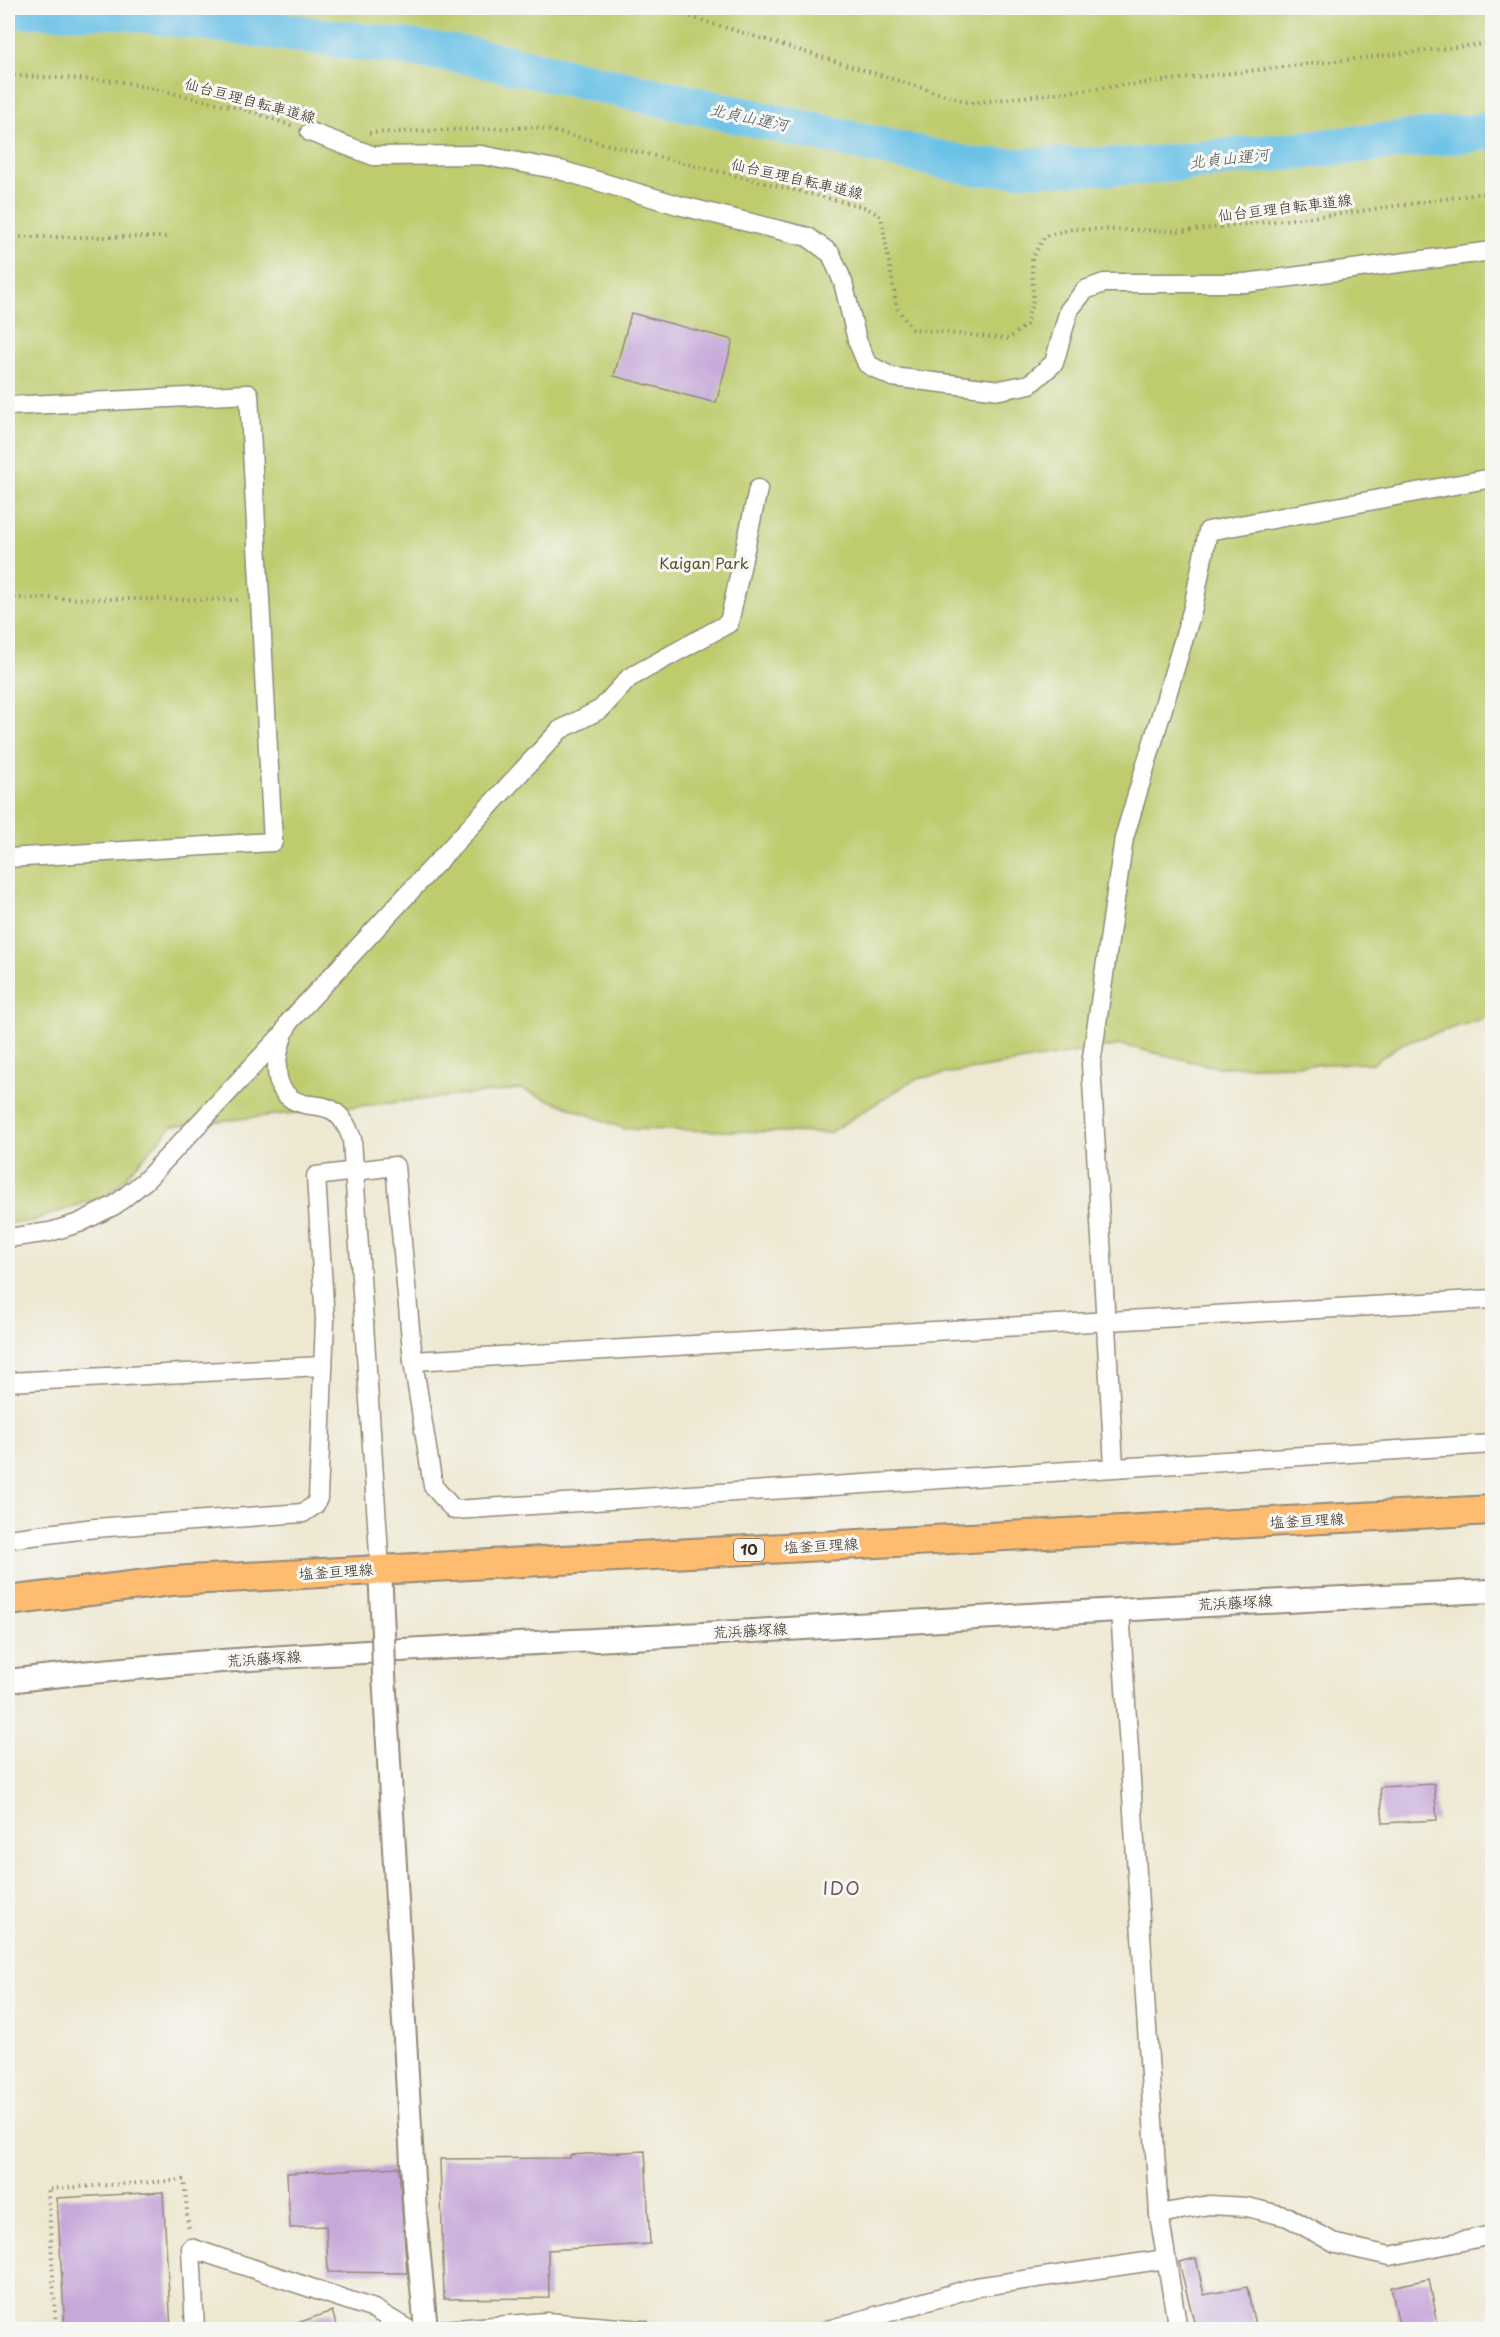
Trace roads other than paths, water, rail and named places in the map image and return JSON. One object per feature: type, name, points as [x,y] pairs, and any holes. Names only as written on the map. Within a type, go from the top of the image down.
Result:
[{"type":"main road","name":"塩釜亘理線","points":[[8,1601],[171,1581],[1492,1510]]},
{"type":"street","points":[[310,132],[374,156],[482,155],[560,171],[678,205],[808,237],[831,254],[843,282],[857,340],[867,364],[892,377],[1000,390],[1030,384],[1054,363],[1069,310],[1085,290],[1104,283],[1245,283],[1492,251]]},
{"type":"street","points":[[8,406],[249,394],[273,842],[8,858]]},
{"type":"street","points":[[1114,1466],[1091,1064],[1124,838],[1193,609],[1208,531],[1492,478]]},
{"type":"street","points":[[426,2330],[415,2214],[380,1569],[352,1139],[345,1121],[333,1110],[302,1104],[288,1096],[280,1082],[275,1064],[278,1044],[290,1022],[560,730],[601,709],[629,678],[729,623],[758,489]]},
{"type":"street","points":[[8,1238],[50,1232],[79,1223],[115,1205],[146,1180],[283,1034]]},
{"type":"street","points":[[8,1539],[95,1527],[309,1511],[318,1498],[324,1320],[316,1176],[395,1166],[413,1361],[433,1486],[454,1510],[1114,1466],[1492,1444]]},
{"type":"street","points":[[413,1361],[1492,1299]]},
{"type":"street","points":[[8,1382],[323,1366]]},
{"type":"street","name":"荒浜藤塚線","points":[[8,1681],[94,1671],[311,1656],[1238,1602],[1492,1591]]},
{"type":"street","points":[[1120,1610],[1159,2214],[1178,2330]]},
{"type":"street","points":[[1159,2214],[1209,2205],[1247,2207],[1288,2217],[1336,2244],[1390,2256],[1492,2235]]},
{"type":"street","points":[[195,2330],[191,2248],[374,2309],[409,2330]]},
{"type":"street","points":[[828,2330],[976,2287],[1166,2259]]},
{"type":"street","points":[[442,2330],[546,2322],[643,2330]]},
{"type":"waterway","name":"北貞山運河","points":[[8,9],[114,10],[471,56],[975,167],[1143,166],[1492,131]]},
{"type":"district","name":"IDO","points":[[842,1889]]},
{"type":"park label","name":"Kaigan Park","points":[[704,564]]}]
